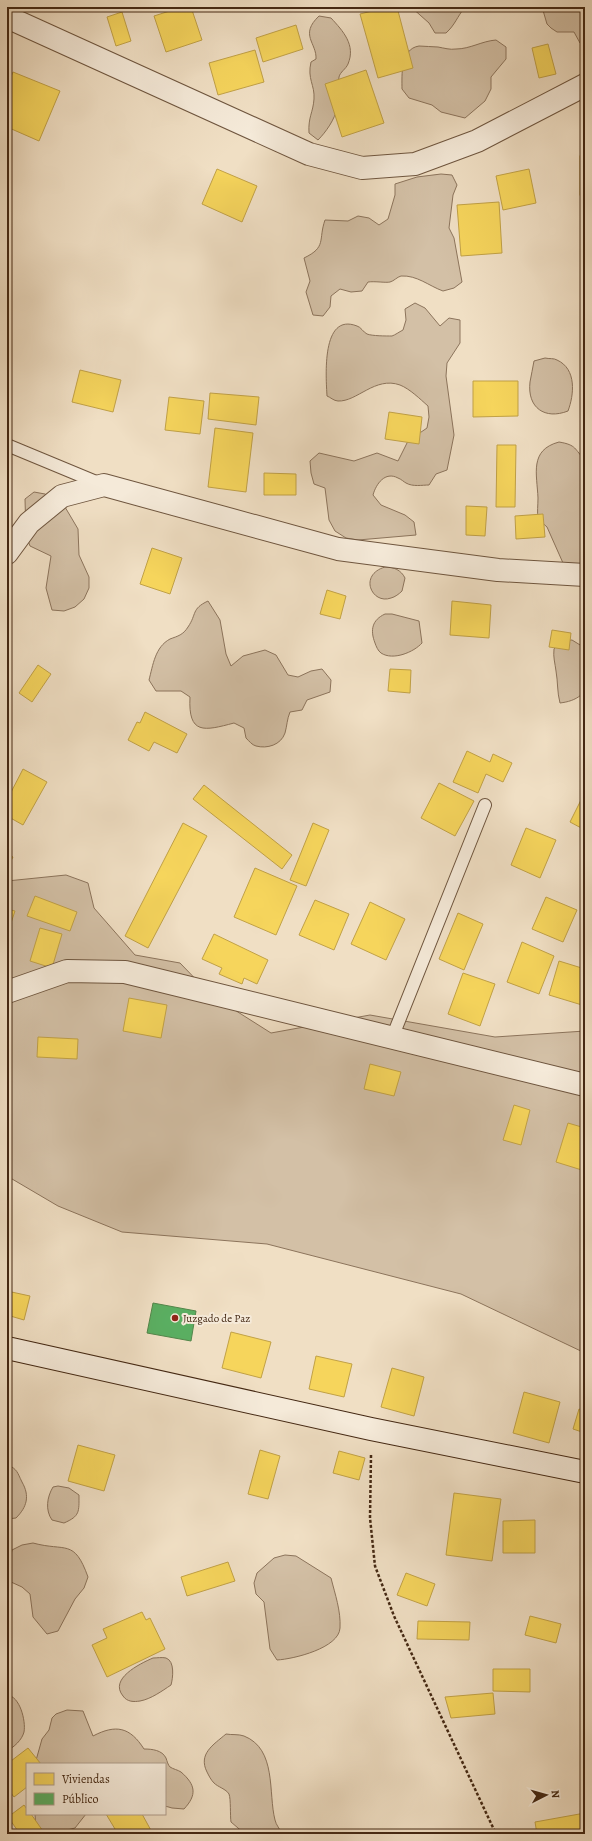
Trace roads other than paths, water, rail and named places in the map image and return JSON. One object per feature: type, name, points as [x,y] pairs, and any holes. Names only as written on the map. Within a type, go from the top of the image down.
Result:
[{"type":"street","points":[[7,18],[309,154],[362,168],[415,164],[477,141],[585,85]]},
{"type":"street","points":[[7,553],[29,523],[62,496],[104,485],[338,549],[498,570],[585,575]]},
{"type":"street","points":[[7,992],[67,971],[125,972],[585,1085]]},
{"type":"street","points":[[7,1348],[371,1429],[585,1472]]},
{"type":"lane","points":[[7,445],[104,485]]},
{"type":"lane","points":[[392,1038],[485,804]]},
{"type":"place","name":"Juzgado de Paz","points":[[175,1318]]}]
